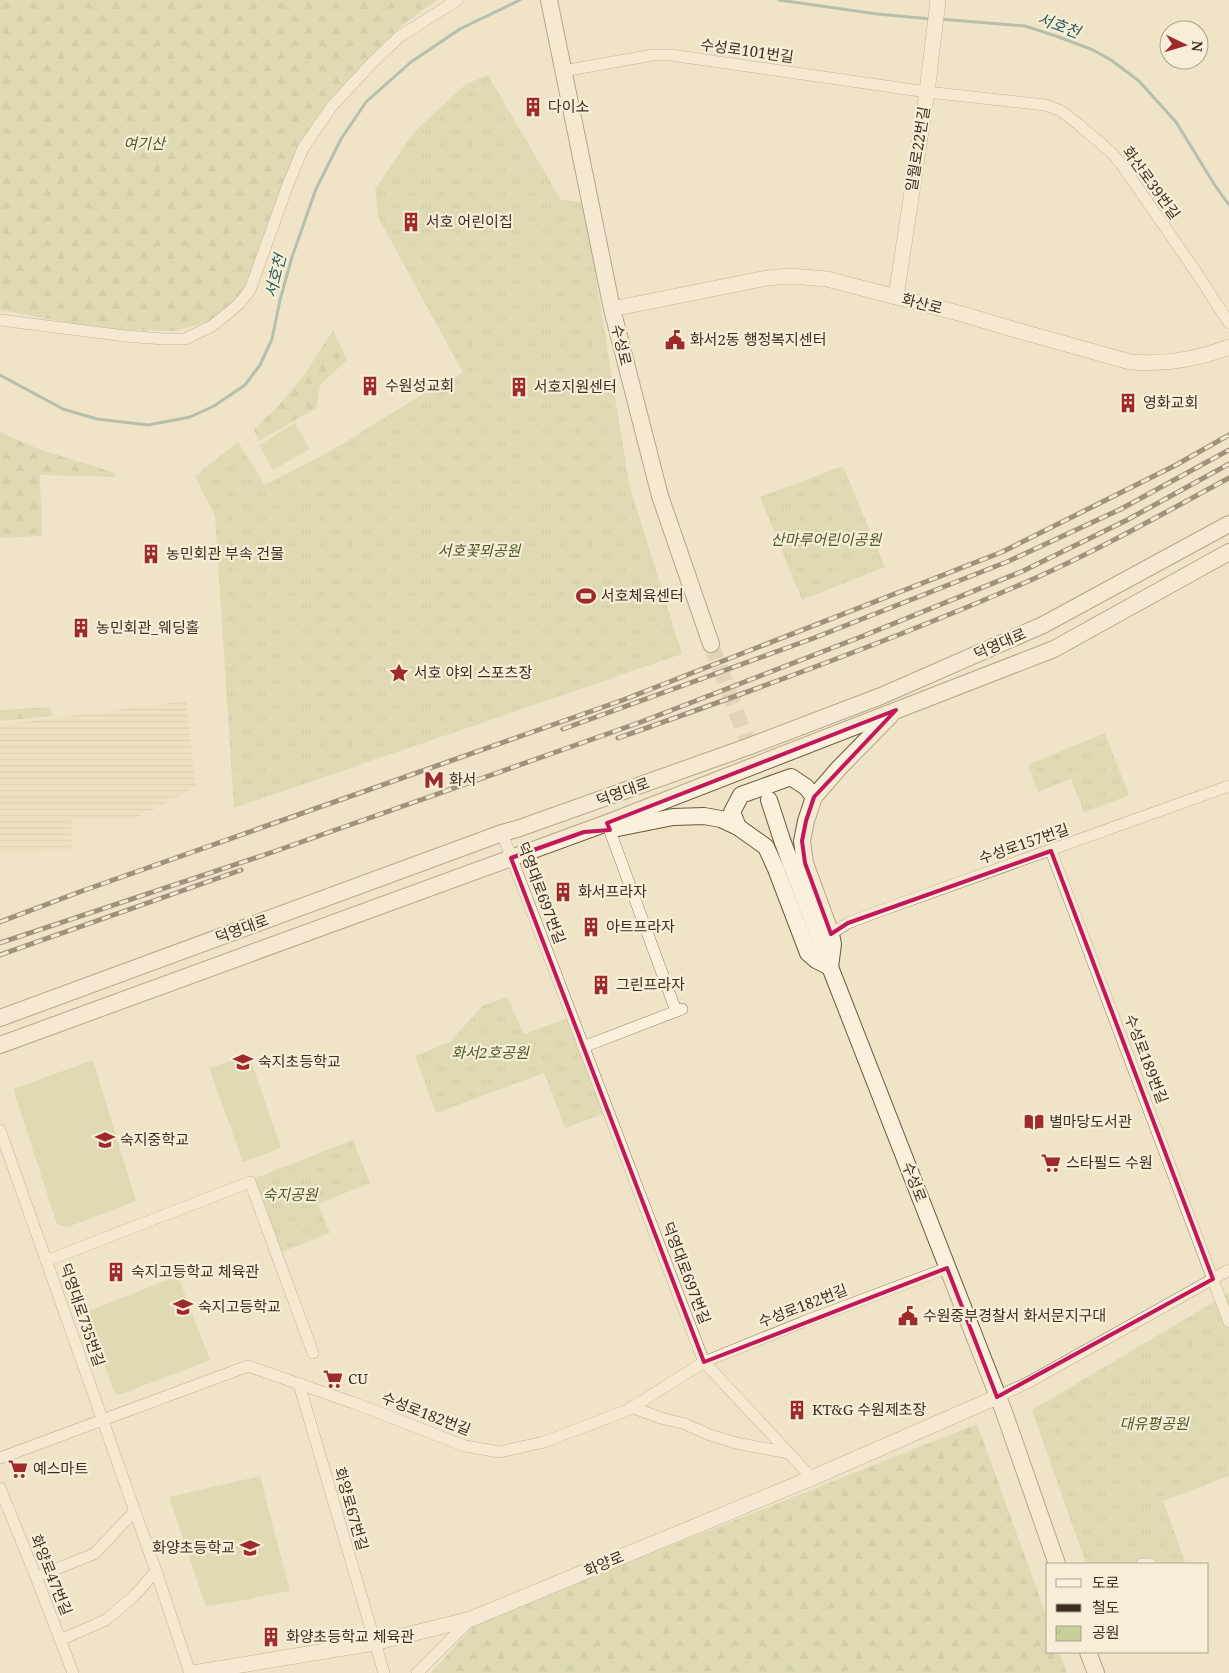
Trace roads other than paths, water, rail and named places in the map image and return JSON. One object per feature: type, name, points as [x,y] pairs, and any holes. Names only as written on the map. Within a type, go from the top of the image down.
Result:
[{"type":"main road","name":"수성로","points":[[549,0],[612,309],[660,496],[712,644]]},
{"type":"main road","name":"덕영대로","points":[[0,1018],[502,833],[750,746],[881,696],[1043,625],[1229,524]]},
{"type":"main road","name":"덕영대로","points":[[0,1045],[511,858],[584,832],[608,826],[896,710],[1054,649],[1229,552]]},
{"type":"main road","points":[[608,826],[673,817],[704,816],[721,819],[738,827],[766,847],[808,953],[816,960],[830,967],[833,944],[831,934],[805,862],[802,841],[814,797],[839,768],[896,710]]},
{"type":"main road","points":[[738,827],[732,812],[741,795],[790,778],[806,787],[814,797]]},
{"type":"main road","name":"수성로","points":[[769,800],[782,840],[830,967],[997,1397],[1057,1563]]},
{"type":"main road","points":[[1088,1653],[1096,1673]]},
{"type":"street","points":[[0,320],[125,336],[164,339],[185,339],[212,326],[239,304],[250,290],[303,148],[332,106],[399,37],[457,0]]},
{"type":"street","name":"일월로22번길","points":[[896,297],[927,92],[938,0]]},
{"type":"street","name":"수성로101번길","points":[[563,71],[662,55],[726,62],[927,92]]},
{"type":"street","name":"화산로39번길","points":[[927,92],[1046,105],[1060,111],[1078,124],[1112,153],[1122,165],[1229,323]]},
{"type":"street","name":"화산로","points":[[612,309],[752,281],[790,276],[827,279],[962,314],[1130,362],[1179,361],[1215,353],[1229,347]]},
{"type":"street","name":"수성로157번길","points":[[831,934],[848,923],[870,914],[1229,786]]},
{"type":"street","points":[[584,1047],[680,1010],[608,826]]},
{"type":"street","name":"덕영대로697번길","points":[[502,833],[704,1362],[812,1478]]},
{"type":"street","name":"수성로189번길","points":[[1051,851],[1229,1322]]},
{"type":"street","name":"덕영대로735번길","points":[[0,1130],[156,1571],[198,1672]]},
{"type":"street","points":[[46,1261],[250,1182],[313,1353]]},
{"type":"street","name":"수성로182번길","points":[[0,1458],[248,1366],[354,1403],[466,1446],[499,1452],[544,1442],[632,1407],[704,1362],[803,1322],[947,1268]]},
{"type":"street","points":[[997,1397],[1040,1376],[1229,1270]]},
{"type":"street","name":"화양로67번길","points":[[298,1384],[384,1673]]},
{"type":"street","name":"화양로","points":[[198,1672],[374,1643],[471,1619],[812,1478],[997,1397]]},
{"type":"street","points":[[632,1407],[661,1418],[686,1424],[710,1435],[736,1443],[789,1453]]},
{"type":"street","name":"화양로47번길","points":[[0,1488],[73,1673]]},
{"type":"street","points":[[36,1577],[94,1554],[135,1511]]},
{"type":"street","points":[[60,1640],[106,1620],[135,1595],[156,1571]]},
{"type":"street","points":[[417,1673],[471,1619]]},
{"type":"waterway","name":"서호천","points":[[0,375],[63,409],[97,419],[148,425],[190,417],[214,406],[245,385],[260,365],[272,339],[292,257],[316,189],[341,139],[366,102],[411,62],[460,29],[520,0]]},
{"type":"waterway","name":"서호천","points":[[779,0],[877,14],[931,19]]},
{"type":"waterway","name":"서호천","points":[[940,19],[1025,26],[1093,50],[1111,60],[1139,81],[1176,122],[1229,205]]},
{"type":"tunnel","points":[[711,644],[769,799]]},
{"type":"railway","points":[[0,922],[82,891],[623,700],[1002,552],[1176,465],[1229,435]]},
{"type":"railway","points":[[563,729],[814,638],[1009,561],[1121,509],[1229,450]]},
{"type":"railway","points":[[0,943],[273,852],[641,722],[863,636],[1023,571],[1127,520],[1229,464]]},
{"type":"railway","points":[[618,738],[826,663],[980,602],[1081,556],[1229,478]]},
{"type":"railway","points":[[0,955],[241,870]]},
{"type":"place","name":"다이소","points":[[533,107]]},
{"type":"place","name":"서호 어린이집","points":[[411,222]]},
{"type":"place","name":"화서2동 행정복지센터","points":[[675,340]]},
{"type":"place","name":"수원성교회","points":[[370,386]]},
{"type":"place","name":"서호지원센터","points":[[519,387]]},
{"type":"place","name":"영화교회","points":[[1128,403]]},
{"type":"place","name":"농민회관 부속 건물","points":[[151,554]]},
{"type":"place","name":"서호체육센터","points":[[586,596]]},
{"type":"place","name":"농민회관_웨딩홀","points":[[81,628]]},
{"type":"place","name":"서호 야외 스포츠장","points":[[399,673]]},
{"type":"place","name":"화서","points":[[434,780]]},
{"type":"place","name":"화서프라자","points":[[563,892]]},
{"type":"place","name":"아트프라자","points":[[591,927]]},
{"type":"place","name":"그린프라자","points":[[601,985]]},
{"type":"place","name":"숙지초등학교","points":[[243,1062]]},
{"type":"place","name":"별마당도서관","points":[[1034,1122]]},
{"type":"place","name":"숙지중학교","points":[[105,1140]]},
{"type":"place","name":"스타필드 수원","points":[[1051,1163]]},
{"type":"place","name":"숙지고등학교 체육관","points":[[116,1272]]},
{"type":"place","name":"숙지고등학교","points":[[183,1307]]},
{"type":"place","name":"수원중부경찰서 화서문지구대","points":[[908,1316]]},
{"type":"place","name":"CU","points":[[333,1379]]},
{"type":"place","name":"KT&G 수원제초장","points":[[797,1410]]},
{"type":"place","name":"예스마트","points":[[18,1469]]},
{"type":"place","name":"화양초등학교","points":[[250,1548]]},
{"type":"place","name":"화양초등학교 체육관","points":[[271,1637]]},
{"type":"park label","name":"여기산","points":[[144,144]]},
{"type":"park label","name":"산마루어린이공원","points":[[826,540]]},
{"type":"park label","name":"서호꽃뫼공원","points":[[479,551]]},
{"type":"park label","name":"화서2호공원","points":[[490,1053]]},
{"type":"park label","name":"숙지공원","points":[[290,1195]]},
{"type":"park label","name":"대유평공원","points":[[1154,1424]]}]
